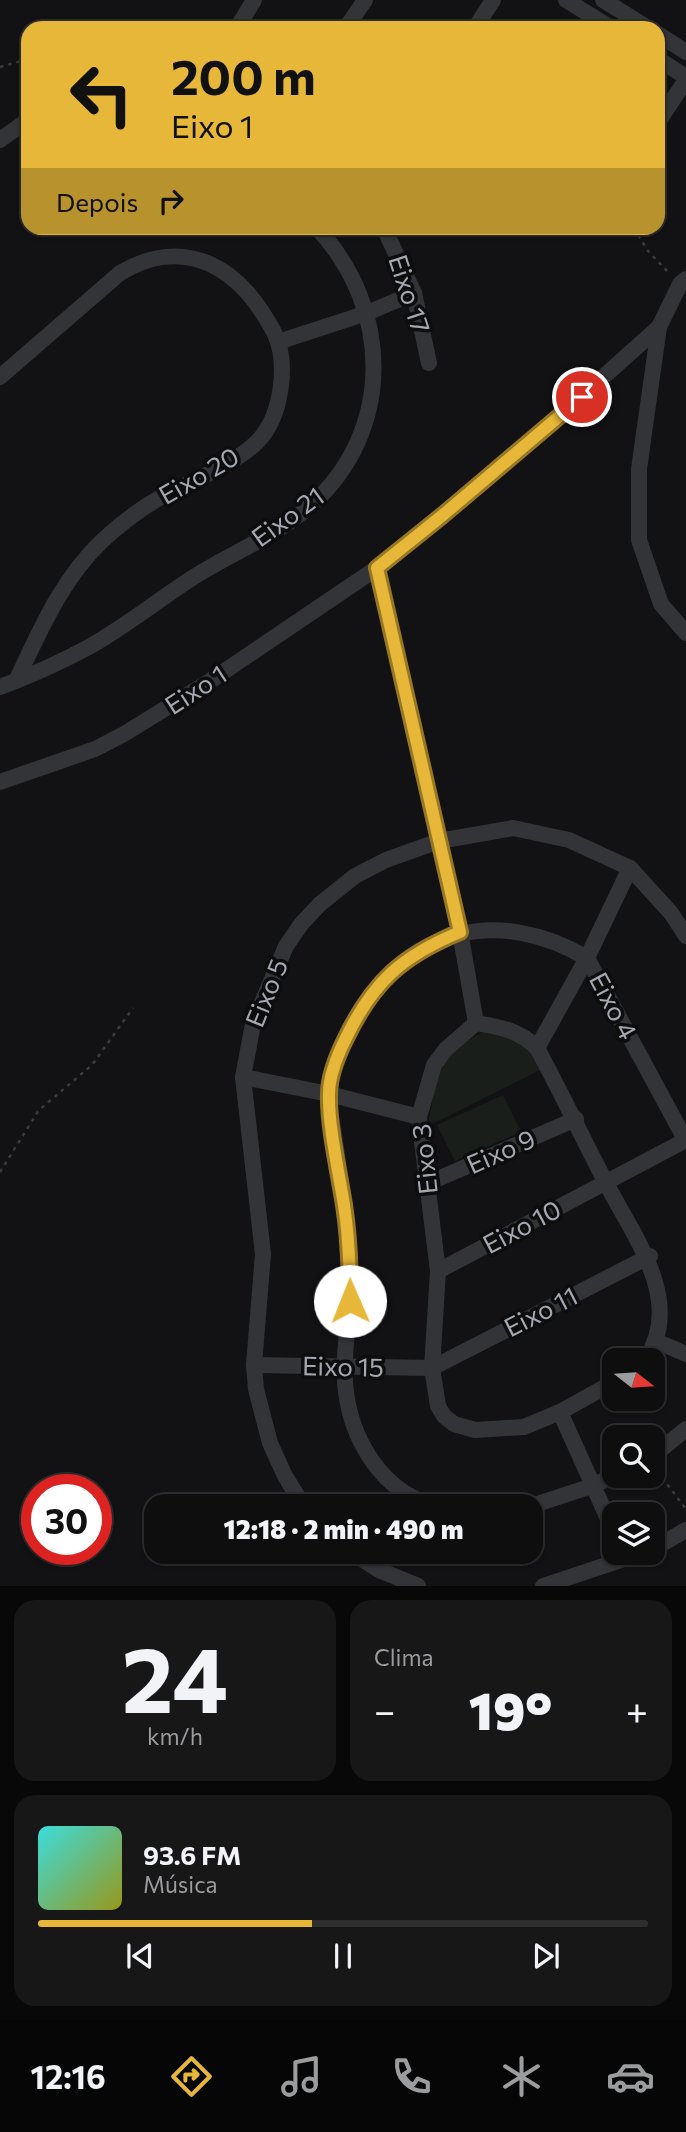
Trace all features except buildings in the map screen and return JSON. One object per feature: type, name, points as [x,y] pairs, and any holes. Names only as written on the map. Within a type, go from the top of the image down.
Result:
[{"type":"street","points":[[241,21],[254,0]]},
{"type":"street","points":[[351,21],[365,0]]},
{"type":"street","points":[[480,21],[493,0]]},
{"type":"street","points":[[566,0],[597,21]]},
{"type":"street","points":[[605,21],[611,2],[638,21]]},
{"type":"street","points":[[665,38],[686,52]]},
{"type":"street","points":[[665,64],[686,78],[665,111]]},
{"type":"street","points":[[0,141],[21,125]]},
{"type":"street","name":"Eixo 21","points":[[0,687],[88,647],[199,574],[294,519],[333,483],[356,442],[370,395],[375,349],[359,290],[323,235]]},
{"type":"street","name":"Eixo 17","points":[[387,235],[414,293],[429,362]]},
{"type":"street","name":"Eixo 20","points":[[0,377],[120,273],[142,260],[159,256],[194,258],[212,265],[236,280],[264,314],[278,342],[283,362],[282,379],[272,415],[259,440],[241,454],[159,498],[122,523],[101,542],[66,583],[16,681]]},
{"type":"street","points":[[683,281],[659,327],[639,469],[639,540],[662,604],[686,633]]},
{"type":"street","points":[[278,342],[367,313],[414,293]]},
{"type":"street","name":"Eixo 1","points":[[0,782],[95,749],[124,734],[210,681],[377,568],[543,431],[659,327]]},
{"type":"street","points":[[377,568],[460,932],[476,1023],[525,1036],[537,1048],[576,1119],[606,1183],[650,1255],[664,1303],[659,1342],[654,1348]]},
{"type":"street","name":"Eixo 5","points":[[295,1494],[270,1443],[261,1414],[254,1365],[263,1254],[243,1077],[253,1024],[264,994],[286,946],[302,923],[335,890],[386,860],[439,841],[513,828],[569,840],[630,868],[663,902],[686,936]]},
{"type":"street","points":[[537,1048],[587,958],[630,868]]},
{"type":"street","name":"Eixo 4","points":[[405,1494],[372,1462],[349,1411],[344,1367],[350,1301],[348,1243],[329,1094],[342,1046],[369,996],[382,980],[419,950],[460,932],[502,931],[527,934],[566,946],[587,958],[686,1140]]},
{"type":"street","name":"Eixo 3","points":[[476,1023],[446,1049],[434,1065],[419,1117],[438,1271],[432,1368],[438,1406],[444,1416],[454,1424],[475,1430],[524,1427],[560,1412],[602,1389]]},
{"type":"street","points":[[243,1077],[329,1094],[419,1117]]},
{"type":"street","name":"Eixo 9","points":[[426,1184],[576,1119]]},
{"type":"street","name":"Eixo 10","points":[[438,1271],[686,1140]]},
{"type":"street","name":"Eixo 11","points":[[432,1368],[650,1255]]},
{"type":"street","points":[[659,1342],[686,1354]]},
{"type":"street","name":"Eixo 15","points":[[254,1365],[432,1368]]},
{"type":"street","points":[[560,1412],[602,1502]]},
{"type":"street","points":[[665,1446],[686,1429]]},
{"type":"street","points":[[543,1502],[602,1481]]},
{"type":"street","points":[[665,1542],[686,1530]]},
{"type":"street","points":[[370,1564],[418,1586]]},
{"type":"street","points":[[543,1586],[602,1564]]},
{"type":"path","points":[[0,66],[21,61]]},
{"type":"path","points":[[638,235],[648,251],[683,281]]},
{"type":"path","points":[[0,1172],[39,1110],[92,1065],[133,1008]]},
{"type":"path","points":[[665,1481],[686,1509]]},
{"type":"shaded area","points":[[484,1032],[520,1041],[544,1068],[428,1126],[441,1069],[456,1050]]},
{"type":"shaded area","points":[[503,1095],[521,1132],[455,1161],[437,1125]]},
{"type":"route","points":[[350,1301],[345,1209],[329,1094],[332,1073],[352,1025],[382,980],[419,950],[460,932],[377,568],[582,397]]}]
